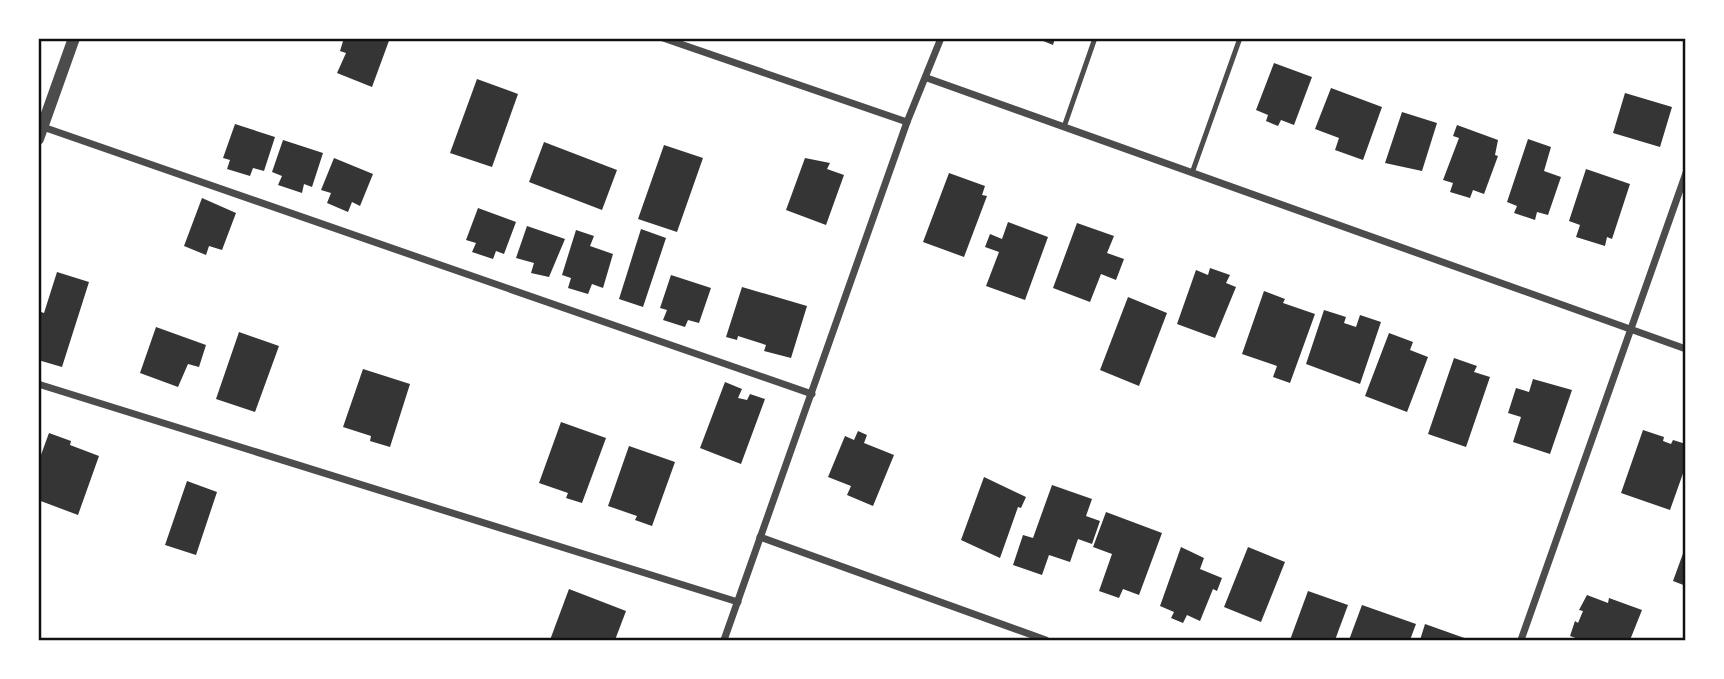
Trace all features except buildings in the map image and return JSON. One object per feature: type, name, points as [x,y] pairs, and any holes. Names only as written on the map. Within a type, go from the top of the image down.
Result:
[{"type":"street","points":[[74,38],[41,133],[812,394]]},
{"type":"street","points":[[663,38],[907,122]]},
{"type":"street","points":[[724,640],[907,122],[928,78],[942,38]]},
{"type":"street","points":[[928,78],[1685,349]]},
{"type":"street","points":[[1521,640],[1685,173]]},
{"type":"street","points":[[38,384],[738,602]]},
{"type":"street","points":[[760,537],[1046,640]]},
{"type":"lane","points":[[1064,127],[1095,38]]},
{"type":"lane","points":[[1192,173],[1240,38]]}]
